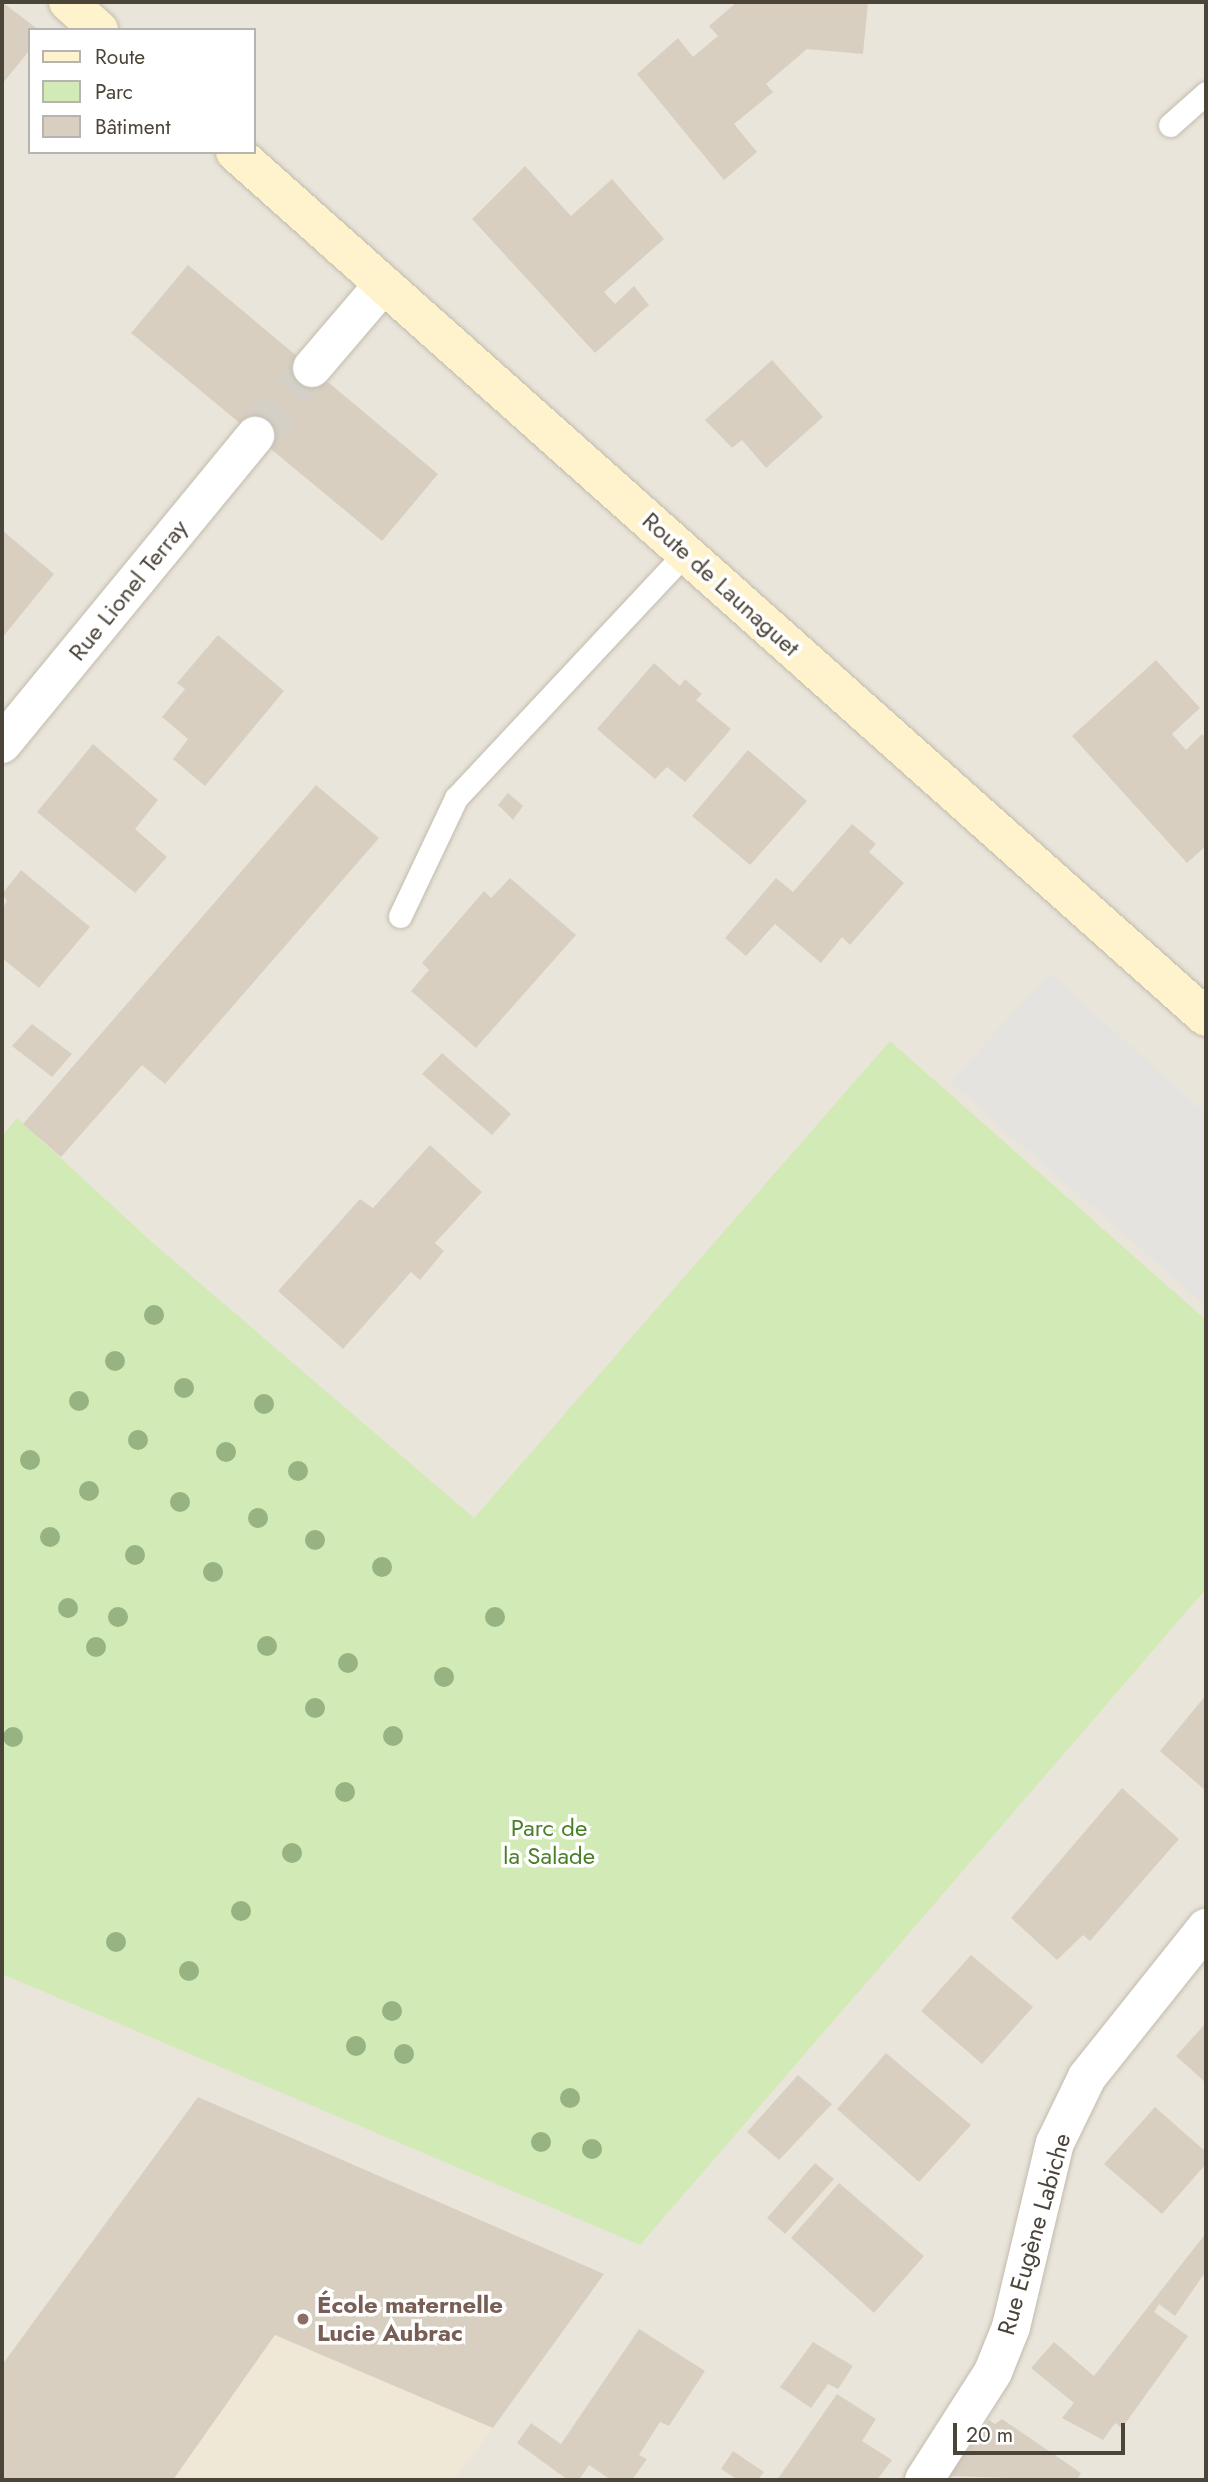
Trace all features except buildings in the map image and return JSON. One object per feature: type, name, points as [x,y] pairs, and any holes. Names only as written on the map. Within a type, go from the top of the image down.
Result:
[{"type":"main road","points":[[68,2],[97,28]]},
{"type":"main road","name":"Route de Launaguet","points":[[237,154],[1206,1017]]},
{"type":"street","points":[[312,368],[383,285]]},
{"type":"street","name":"Rue Lionel Terray","points":[[2,744],[255,436]]},
{"type":"street","name":"Rue Eugène Labiche","points":[[923,2480],[997,2361],[1011,2327],[1055,2143],[1087,2077],[1206,1928]]},
{"type":"lane","points":[[1170,125],[1206,93]]},
{"type":"lane","points":[[400,916],[456,798],[686,552]]},
{"type":"shaded area","points":[[2,2],[1206,2],[1206,2480],[2,2480]]},
{"type":"shaded area","points":[[1050,973],[1206,1114],[1206,1306],[949,1082]]},
{"type":"shaded area","name":"École maternelle Lucie Aubrac","points":[[198,2097],[493,2428],[454,2480],[2,2480],[2,2365]]},
{"type":"green space","name":"Parc de la Salade","points":[[890,1041],[1206,1320],[1206,1589],[640,2245],[2,1974],[2,1136],[17,1118],[154,1244],[474,1518]]},
{"type":"tunnel","points":[[255,436],[312,368]]},
{"type":"place","name":"École maternelle Lucie Aubrac","points":[[303,2319]]}]
